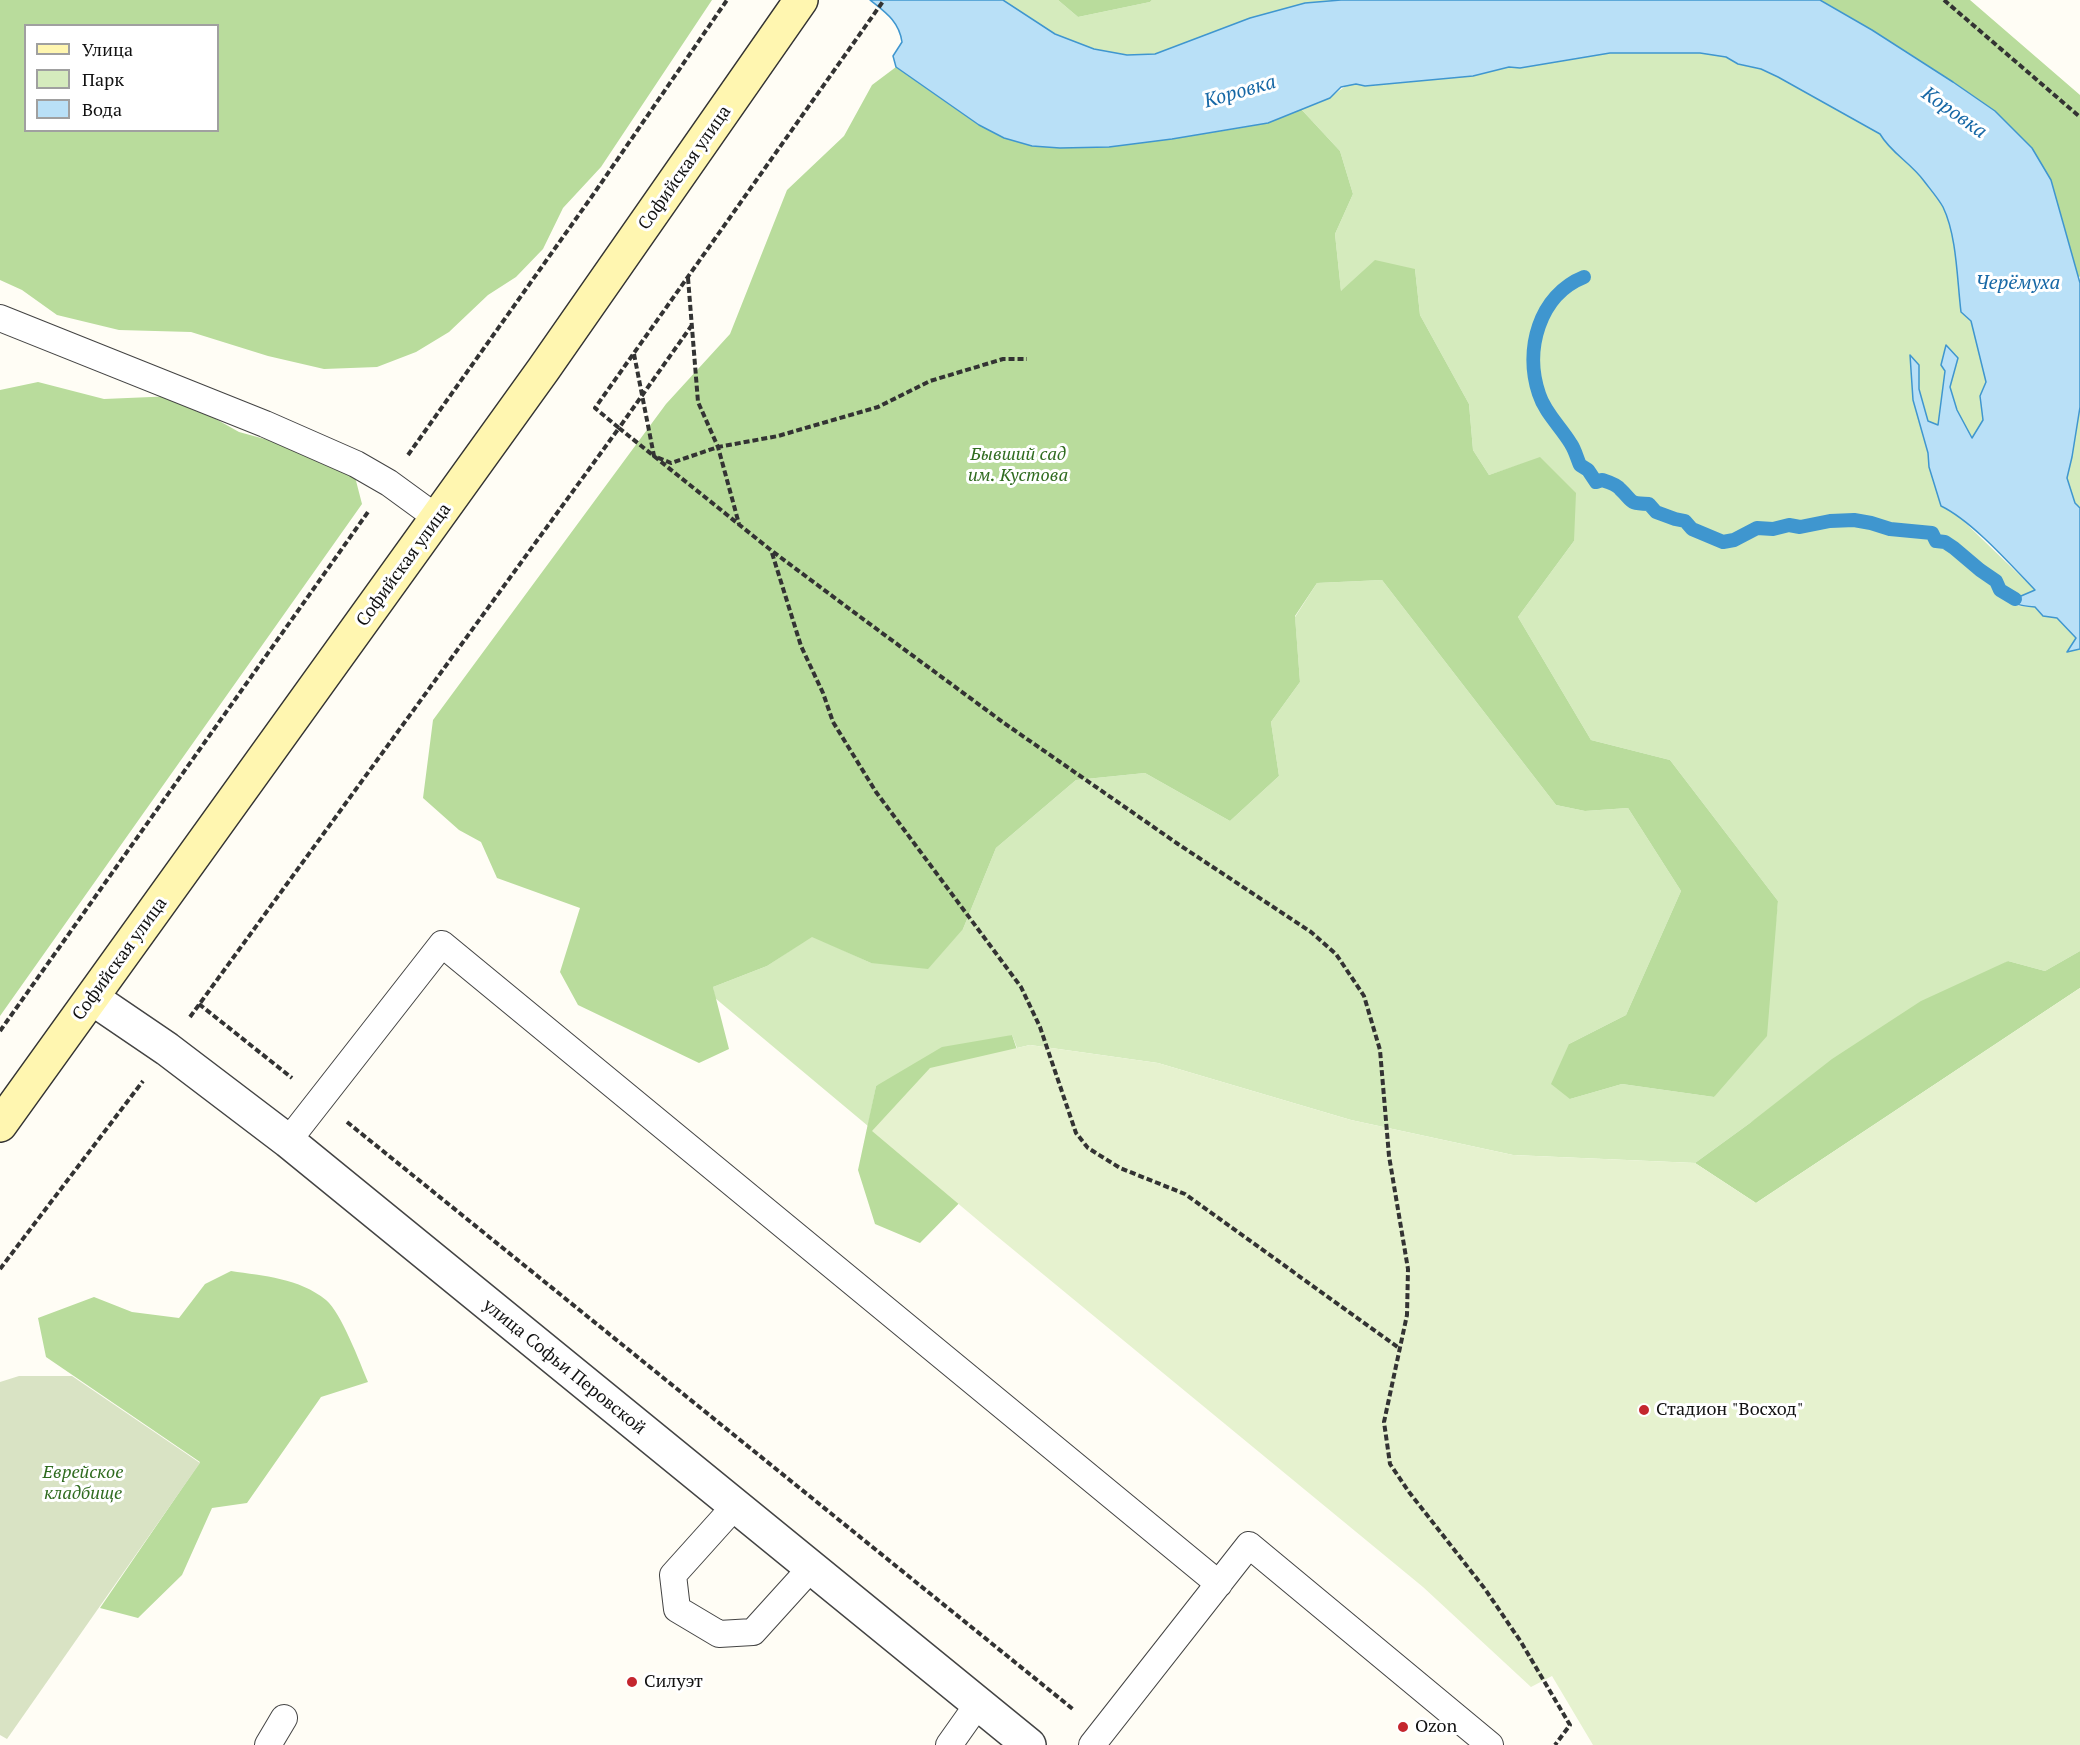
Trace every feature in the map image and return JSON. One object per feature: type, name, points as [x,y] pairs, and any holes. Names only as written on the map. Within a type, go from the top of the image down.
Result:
[{"type":"main road","name":"Софийская улица","points":[[0,1125],[644,229],[792,13]]},
{"type":"street","name":"улица Софьи Перовской","points":[[93,998],[167,1049],[288,1141],[1029,1745]]},
{"type":"lane","points":[[0,318],[265,424],[356,464],[388,483],[437,518]]},
{"type":"lane","points":[[288,1141],[442,944],[1219,1584]]},
{"type":"lane","points":[[735,1506],[673,1575],[677,1609],[719,1634],[753,1632],[811,1568]]},
{"type":"lane","points":[[1097,1739],[1249,1545],[1490,1745]]},
{"type":"lane","points":[[949,1745],[978,1704]]},
{"type":"lane","points":[[268,1745],[284,1718]]},
{"type":"path","points":[[0,1030],[595,192],[727,0]]},
{"type":"path","points":[[884,0],[595,408],[772,551],[1004,723],[1311,932],[1336,954],[1364,996],[1380,1050],[1389,1156],[1408,1269],[1407,1315],[1384,1422],[1390,1464],[1409,1492],[1485,1589],[1544,1680],[1569,1725],[1555,1745]]},
{"type":"path","points":[[1944,0],[2080,117]]},
{"type":"path","points":[[688,278],[698,402],[718,447],[739,525]]},
{"type":"path","points":[[0,1269],[167,1049],[692,325]]},
{"type":"path","points":[[634,353],[654,456]]},
{"type":"path","points":[[654,456],[671,463],[718,447],[778,436],[878,407],[930,381],[1003,359],[1026,359]]},
{"type":"path","points":[[772,551],[801,646],[824,693],[833,722],[876,792],[1021,987],[1040,1027],[1076,1133],[1088,1148],[1120,1168],[1185,1194],[1399,1348]]},
{"type":"path","points":[[199,1004],[320,1100],[1097,1739]]},
{"type":"green space","points":[[0,0],[712,0],[601,167],[563,208],[543,249],[516,277],[488,295],[449,332],[416,352],[377,367],[324,369],[268,356],[191,332],[119,330],[57,315],[22,290],[0,280]]},
{"type":"green space","points":[[1003,0],[1058,0],[1078,17],[1152,0],[1341,0],[1305,3],[1250,18],[1155,54],[1127,55],[1094,49],[1055,34]]},
{"type":"green space","points":[[1058,0],[1152,0],[1078,17]]},
{"type":"green space","points":[[1820,0],[1970,0],[2080,95],[2080,277],[2051,180],[1953,82]]},
{"type":"green space","points":[[1610,53],[1700,53],[1726,57],[1738,64],[1761,69],[1880,134],[1919,175],[1943,207],[1954,245],[1961,312],[1971,321],[1986,382],[1980,396],[1983,420],[1972,439],[1957,410],[1950,387],[1957,358],[1945,371],[1938,425],[1928,421],[1919,389],[1919,365],[1910,356],[1913,400],[1941,506],[1953,511],[2035,590],[2021,596],[2018,606],[2035,607],[2043,616],[2057,618],[2077,638],[2067,651],[2080,649],[2080,951],[2045,971],[2008,961],[1750,1123],[1695,1163],[1513,1155],[1351,1120],[1158,1063],[1030,1045],[1017,1048],[1012,1035],[876,1086],[868,1126],[715,998],[713,987],[767,966],[812,936],[871,963],[963,929],[996,848],[1076,780],[1145,773],[1230,821],[1279,776],[1271,722],[1300,682],[1295,617],[1317,583],[1382,580],[1556,805],[1585,811],[1628,808],[1681,891],[1626,1015],[1569,1044],[1570,1099],[1622,1084],[1714,1097],[1772,958],[1778,901],[1670,760],[1591,740],[1518,617],[1574,541],[1540,458],[1489,475],[1473,450],[1469,404],[1420,315],[1415,269],[1341,291],[1335,234],[1353,194],[1340,151],[1301,109],[1326,100],[1349,85],[1366,86],[1473,76],[1509,67],[1520,68]]},
{"type":"green space","name":"Бывший сад им. Кустова","points":[[896,67],[979,125],[1004,138],[1032,146],[1109,147],[1172,139],[1268,123],[1301,109],[1340,151],[1353,194],[1335,234],[1341,291],[1375,260],[1415,269],[1420,315],[1469,404],[1473,450],[1489,475],[1540,457],[1576,493],[1574,541],[1518,617],[1591,740],[1670,760],[1778,901],[1767,1036],[1714,1097],[1622,1084],[1570,1099],[1551,1084],[1569,1044],[1626,1015],[1681,891],[1628,808],[1585,811],[1556,805],[1382,580],[1317,583],[1295,616],[1300,682],[1271,722],[1279,776],[1230,821],[1145,773],[1076,780],[996,848],[963,929],[928,969],[871,963],[812,937],[767,966],[713,987],[729,1049],[699,1063],[578,1005],[560,972],[580,908],[497,878],[481,842],[459,830],[423,798],[433,720],[666,404],[730,334],[787,190],[844,136],[872,85]]},
{"type":"green space","points":[[38,382],[104,399],[175,396],[239,432],[316,453],[354,473],[362,504],[0,1016],[0,390]]},
{"type":"green space","points":[[2080,407],[2080,508],[2075,503],[2067,478]]},
{"type":"green space","points":[[2080,951],[2080,988],[1756,1203],[1695,1163],[1832,1059],[1921,1001],[2008,961],[2045,971]]},
{"type":"green space","name":"Стадион \"Восход\"","points":[[2080,988],[2080,1745],[1593,1745],[1552,1676],[1531,1687],[1423,1587],[872,1131],[930,1068],[1030,1045],[1158,1063],[1351,1120],[1513,1155],[1695,1163],[1756,1203]]},
{"type":"green space","points":[[1012,1035],[1035,1103],[979,1183],[920,1243],[875,1224],[858,1170],[876,1086],[942,1047]]},
{"type":"green space","points":[[231,1271],[293,1282],[326,1300],[344,1326],[368,1382],[321,1397],[247,1503],[212,1508],[182,1575],[138,1618],[100,1608],[200,1462],[46,1357],[38,1318],[94,1297],[132,1312],[179,1318],[205,1284]]},
{"type":"green space","name":"Еврейское кладбище","points":[[19,1376],[72,1376],[200,1463],[7,1739],[0,1735],[0,1382]]},
{"type":"water","name":"Черёмуха","points":[[870,0],[1003,0],[1055,34],[1094,49],[1127,55],[1155,54],[1250,18],[1305,3],[1341,0],[1820,0],[1872,30],[1995,111],[2032,148],[2051,180],[2080,283],[2080,407],[2067,478],[2075,503],[2080,508],[2080,649],[2067,652],[2076,638],[2057,618],[2043,616],[2035,607],[2019,605],[2003,595],[2000,590],[2021,596],[2035,590],[1978,532],[1941,506],[1913,400],[1910,355],[1919,365],[1919,389],[1928,421],[1938,425],[1945,371],[1941,365],[1946,345],[1958,358],[1950,387],[1957,410],[1972,438],[1983,420],[1980,396],[1986,382],[1971,321],[1961,312],[1954,245],[1943,207],[1919,175],[1880,134],[1778,77],[1761,69],[1738,64],[1726,57],[1700,53],[1610,53],[1520,68],[1509,67],[1473,76],[1365,86],[1356,84],[1341,87],[1330,98],[1268,123],[1172,139],[1109,147],[1032,146],[1004,138],[979,125],[896,67],[893,56],[902,42],[898,28],[891,18]]},
{"type":"waterway","points":[[1584,277],[1569,285],[1546,310],[1539,326],[1533,360],[1542,401],[1572,446],[1580,465],[1588,470],[1596,482],[1602,480],[1614,484],[1634,502],[1649,504],[1656,512],[1685,521],[1692,529],[1723,542],[1734,540],[1757,528],[1773,529],[1789,525],[1800,527],[1830,521],[1854,520],[1890,529],[1932,533],[1936,541],[1945,542],[1954,548],[1996,581],[2000,590],[2015,599]]},
{"type":"place","name":"Стадион \"Восход\"","points":[[1644,1410]]},
{"type":"place","name":"Силуэт","points":[[632,1682]]},
{"type":"place","name":"Ozon","points":[[1403,1727]]},
{"type":"water label","name":"Коровка","points":[[1240,92]]},
{"type":"water label","name":"Коровка","points":[[1954,113]]}]
